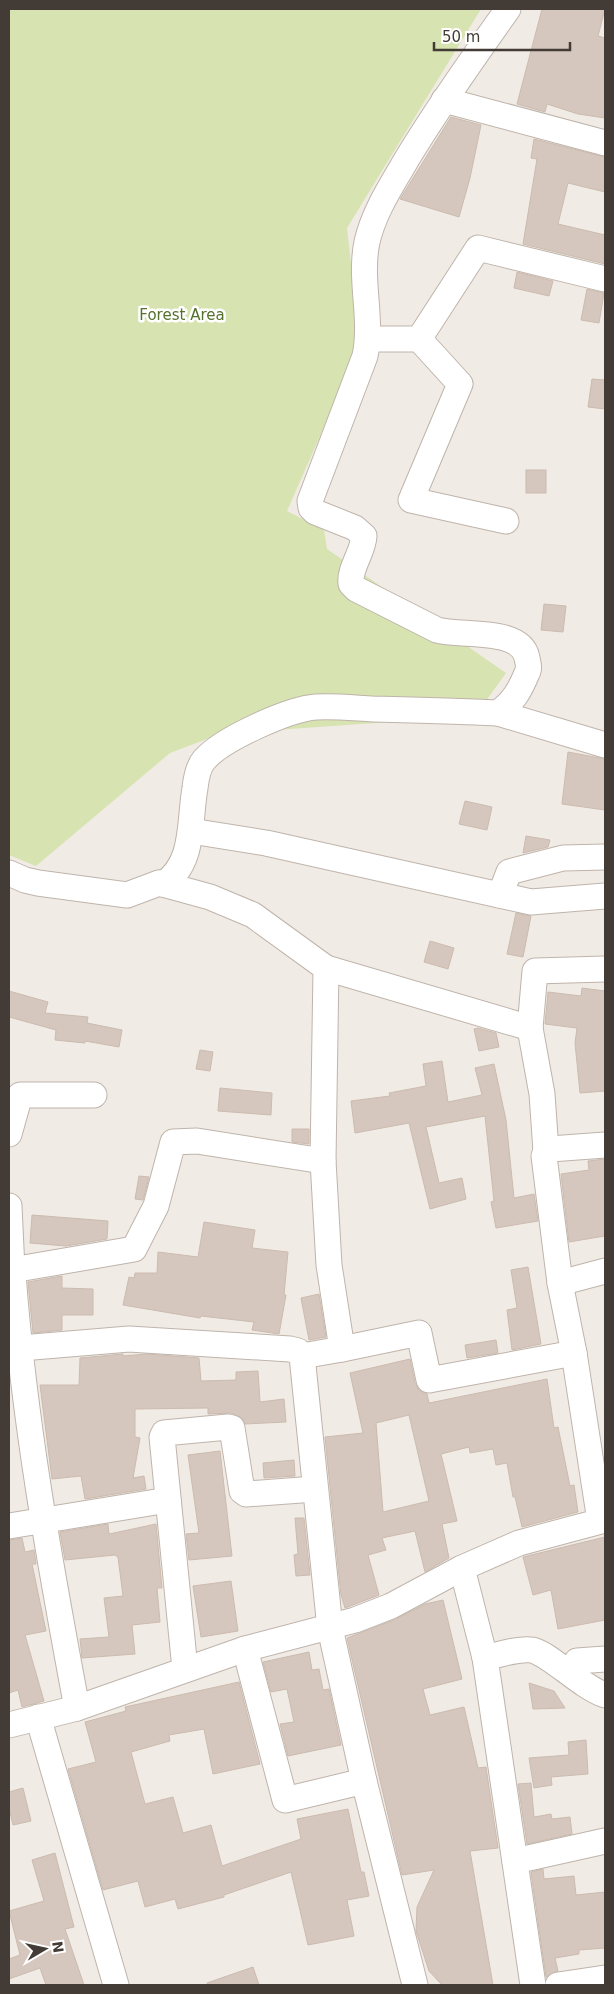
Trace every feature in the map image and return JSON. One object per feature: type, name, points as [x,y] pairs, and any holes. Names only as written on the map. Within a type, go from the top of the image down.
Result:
[{"type":"street","points":[[498,712],[518,694],[529,668],[526,654],[519,643],[504,637],[450,633],[437,630],[356,589],[351,584],[350,577],[364,545],[364,536],[355,528],[315,512],[311,508],[311,494],[365,356],[368,339],[367,244],[373,220],[381,203],[444,100],[508,9]]},
{"type":"street","points":[[444,100],[605,143]]},
{"type":"street","points":[[420,339],[478,248],[605,279]]},
{"type":"street","points":[[368,339],[420,339],[460,384],[410,500],[506,521]]},
{"type":"street","points":[[9,873],[38,883],[127,895],[159,883],[163,884],[174,878],[183,863],[192,831],[191,816],[196,782],[204,760],[219,748],[284,715],[316,707],[498,712],[605,745]]},
{"type":"street","points":[[192,831],[266,843],[531,902],[605,896]]},
{"type":"street","points":[[500,895],[509,872],[563,858],[605,857]]},
{"type":"street","points":[[159,883],[210,897],[253,915],[326,968],[530,1028]]},
{"type":"street","points":[[326,968],[323,1161],[329,1265],[342,1349]]},
{"type":"street","points":[[9,1725],[77,1708],[246,1649],[330,1628],[391,1606],[462,1568],[518,1542],[602,1520],[574,1353],[560,1283],[544,1156],[546,1151],[542,1094],[530,1028],[534,972],[605,969]]},
{"type":"street","points":[[9,1134],[20,1095],[94,1095]]},
{"type":"street","points":[[10,1269],[134,1249],[156,1206],[173,1142],[197,1142],[323,1161]]},
{"type":"street","points":[[546,1151],[605,1145]]},
{"type":"street","points":[[9,1206],[14,1349],[42,1521],[77,1708]]},
{"type":"street","points":[[560,1283],[605,1272]]},
{"type":"street","points":[[302,1356],[420,1333],[429,1380],[574,1353]]},
{"type":"street","points":[[14,1349],[129,1339],[290,1350],[298,1351],[302,1356],[330,1628],[364,1781],[415,1985]]},
{"type":"street","points":[[185,1669],[162,1437],[164,1433],[232,1428],[242,1492],[246,1494],[315,1489]]},
{"type":"street","points":[[9,1526],[168,1500]]},
{"type":"street","points":[[462,1568],[485,1658],[533,1985]]},
{"type":"street","points":[[246,1649],[285,1800],[364,1781]]},
{"type":"street","points":[[485,1658],[530,1650],[541,1653],[578,1681],[605,1696]]},
{"type":"street","points":[[578,1660],[605,1659]]},
{"type":"street","points":[[38,1718],[116,1985]]},
{"type":"street","points":[[515,1861],[605,1842]]},
{"type":"street","points":[[558,1985],[605,1978]]},
{"type":"green space","name":"Forest Area","points":[[9,9],[481,9],[347,228],[360,345],[287,511],[324,530],[327,549],[506,673],[475,716],[220,734],[170,753],[36,866],[9,855]]},
{"type":"building","points":[[542,9],[605,9],[598,36],[605,38],[605,118],[578,114],[547,104],[545,112],[517,104]]},
{"type":"building","points":[[451,117],[481,125],[470,178],[459,217],[400,199]]},
{"type":"building","points":[[534,139],[605,157],[605,192],[568,183],[558,224],[605,235],[605,264],[523,244],[537,159],[531,158]]},
{"type":"building","points":[[517,272],[553,281],[549,296],[514,288]]},
{"type":"building","points":[[587,289],[604,293],[599,323],[581,320]]},
{"type":"building","points":[[592,379],[605,380],[605,409],[588,407]]},
{"type":"building","points":[[526,470],[546,470],[546,493],[526,493]]},
{"type":"building","points":[[544,604],[566,606],[563,632],[541,630]]},
{"type":"building","points":[[568,752],[605,759],[605,810],[562,804]]},
{"type":"building","points":[[465,801],[492,807],[487,830],[459,824]]},
{"type":"building","points":[[526,836],[550,840],[548,847],[523,853]]},
{"type":"building","points":[[516,913],[531,916],[523,957],[507,954]]},
{"type":"building","points":[[430,941],[454,948],[448,969],[424,962]]},
{"type":"building","points":[[582,988],[605,991],[605,1091],[580,1093],[575,1043],[577,1028],[545,1024],[548,992],[581,996]]},
{"type":"building","points":[[9,991],[48,1002],[45,1013],[88,1017],[87,1023],[122,1030],[119,1047],[85,1041],[85,1043],[55,1040],[56,1030],[9,1017]]},
{"type":"building","points":[[478,1028],[496,1033],[499,1047],[479,1051],[474,1029]]},
{"type":"building","points":[[200,1050],[213,1052],[210,1071],[196,1069]]},
{"type":"building","points":[[442,1061],[448,1102],[482,1095],[475,1068],[494,1064],[506,1120],[514,1198],[534,1194],[538,1221],[496,1228],[491,1202],[494,1201],[485,1116],[426,1127],[439,1183],[462,1178],[466,1199],[430,1209],[409,1123],[355,1133],[351,1101],[390,1096],[389,1093],[426,1086],[423,1064]]},
{"type":"building","points":[[220,1088],[272,1093],[271,1115],[218,1111]]},
{"type":"building","points":[[292,1129],[309,1129],[309,1144],[292,1142]]},
{"type":"building","points":[[605,1159],[605,1236],[569,1242],[561,1174],[589,1170],[588,1161]]},
{"type":"building","points":[[139,1176],[149,1177],[143,1200],[135,1199]]},
{"type":"building","points":[[32,1215],[108,1221],[107,1239],[66,1246],[30,1243]]},
{"type":"building","points":[[204,1222],[255,1230],[252,1248],[288,1252],[284,1295],[286,1295],[279,1334],[252,1330],[254,1322],[201,1316],[200,1318],[123,1305],[129,1277],[134,1278],[135,1273],[157,1273],[158,1252],[198,1257]]},
{"type":"building","points":[[528,1267],[541,1344],[512,1350],[507,1310],[517,1308],[511,1270]]},
{"type":"building","points":[[62,1276],[62,1288],[93,1289],[93,1315],[62,1315],[62,1330],[33,1333],[28,1282]]},
{"type":"building","points":[[319,1294],[326,1337],[309,1340],[301,1298]]},
{"type":"building","points":[[496,1340],[498,1353],[467,1358],[465,1345]]},
{"type":"building","points":[[123,1354],[123,1356],[147,1354],[199,1358],[201,1381],[236,1380],[236,1372],[258,1371],[260,1402],[284,1399],[286,1422],[245,1424],[242,1418],[231,1413],[208,1414],[208,1408],[135,1409],[135,1437],[140,1438],[133,1478],[144,1476],[146,1489],[85,1499],[81,1476],[52,1479],[40,1385],[79,1385],[80,1358]]},
{"type":"building","points":[[410,1359],[415,1383],[419,1390],[427,1394],[429,1403],[547,1379],[554,1428],[558,1427],[570,1486],[574,1485],[578,1512],[522,1527],[515,1497],[513,1497],[507,1463],[496,1465],[493,1449],[470,1453],[469,1447],[441,1454],[457,1521],[442,1524],[449,1558],[425,1572],[415,1531],[382,1538],[386,1550],[368,1555],[379,1595],[345,1608],[341,1595],[325,1437],[363,1433],[350,1373]],"holes":[[[409,1415],[429,1501],[383,1512],[376,1423]]]},
{"type":"building","points":[[220,1451],[232,1556],[189,1560],[186,1534],[199,1533],[188,1455]]},
{"type":"building","points":[[294,1460],[295,1476],[264,1478],[263,1463]]},
{"type":"building","points":[[295,1518],[304,1518],[310,1575],[296,1576],[294,1555],[298,1554]]},
{"type":"building","points":[[108,1524],[109,1534],[156,1524],[162,1588],[157,1588],[160,1622],[132,1625],[135,1654],[82,1658],[80,1639],[109,1637],[104,1598],[123,1596],[118,1557],[115,1555],[65,1560],[60,1532]]},
{"type":"building","points":[[605,1537],[605,1620],[558,1629],[551,1590],[533,1595],[523,1557]]},
{"type":"building","points":[[22,1538],[25,1552],[34,1550],[36,1564],[32,1564],[46,1631],[25,1635],[44,1701],[22,1707],[18,1690],[9,1693],[9,1540]]},
{"type":"building","points":[[231,1581],[238,1631],[201,1637],[193,1586]]},
{"type":"building","points":[[443,1600],[462,1679],[423,1689],[430,1715],[464,1707],[478,1768],[486,1767],[498,1848],[470,1851],[493,1985],[442,1985],[429,1971],[416,1931],[417,1907],[434,1870],[402,1875],[347,1638],[396,1619],[425,1604]]},
{"type":"building","points":[[309,1652],[312,1670],[319,1669],[323,1690],[329,1689],[341,1745],[288,1756],[280,1724],[294,1722],[287,1689],[271,1692],[263,1662]]},
{"type":"building","points":[[239,1682],[260,1764],[213,1774],[204,1729],[169,1735],[170,1741],[131,1752],[145,1804],[173,1797],[183,1833],[211,1825],[222,1866],[301,1839],[297,1819],[348,1809],[361,1872],[364,1872],[369,1896],[347,1900],[354,1936],[308,1945],[291,1872],[224,1895],[224,1897],[178,1909],[175,1899],[145,1907],[138,1881],[103,1890],[68,1769],[96,1762],[85,1722],[126,1711],[125,1707]]},
{"type":"building","points":[[529,1683],[554,1691],[565,1708],[533,1709]]},
{"type":"building","points":[[586,1740],[588,1774],[551,1777],[552,1785],[534,1788],[529,1758],[569,1755],[568,1742]]},
{"type":"building","points":[[531,1783],[534,1817],[551,1814],[552,1819],[570,1817],[572,1834],[527,1844],[518,1784]]},
{"type":"building","points":[[23,1788],[31,1821],[13,1825],[9,1808],[9,1792]]},
{"type":"building","points":[[55,1853],[74,1927],[65,1929],[84,1985],[46,1985],[40,1968],[9,1979],[9,1959],[20,1955],[9,1911],[44,1901],[32,1860]]},
{"type":"building","points":[[543,1869],[544,1879],[574,1876],[576,1895],[605,1892],[605,1948],[579,1950],[579,1954],[555,1958],[558,1971],[546,1977],[531,1872]]},
{"type":"building","points":[[253,1967],[259,1985],[208,1985],[207,1983]]}]
